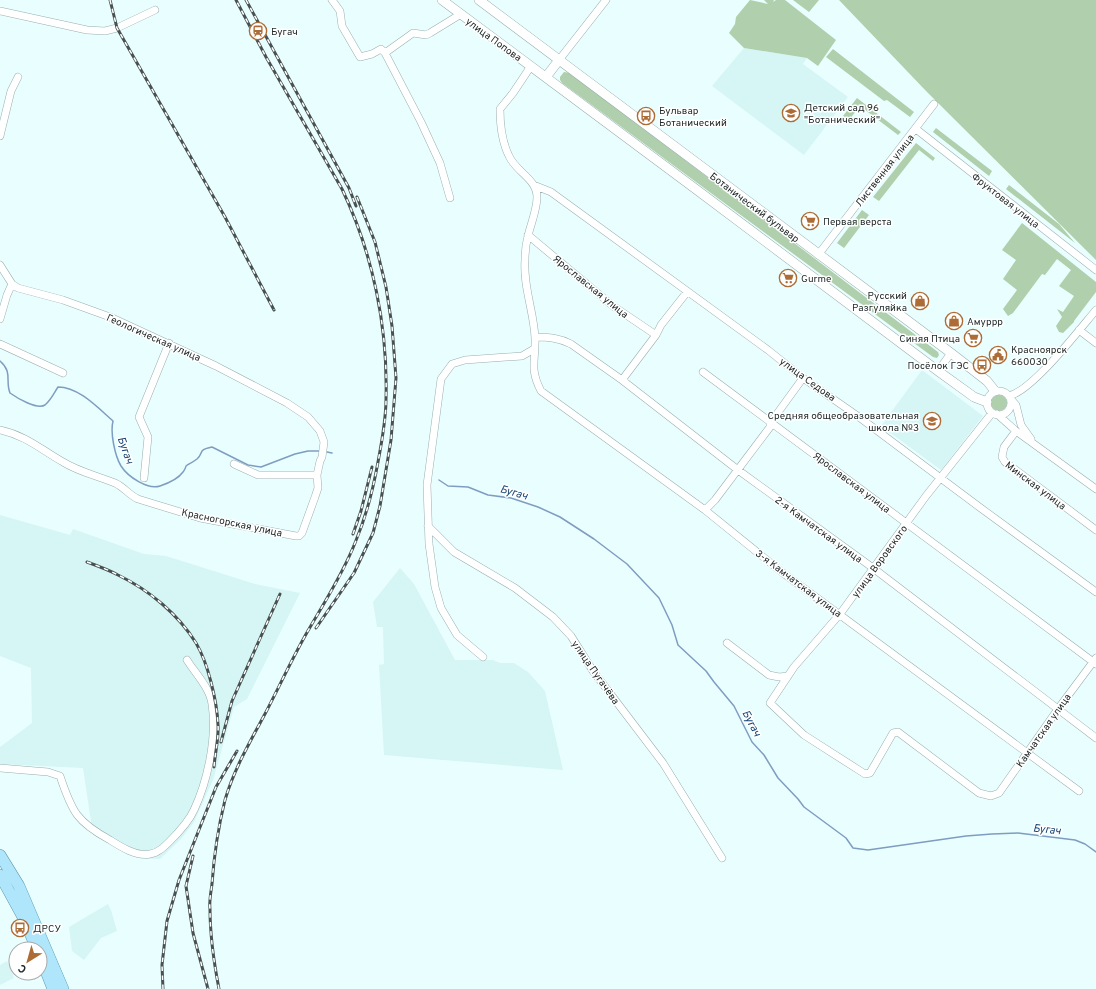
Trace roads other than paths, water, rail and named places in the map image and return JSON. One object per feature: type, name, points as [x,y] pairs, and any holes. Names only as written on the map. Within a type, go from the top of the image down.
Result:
[{"type":"main road","points":[[0,854],[19,886],[63,989]]},
{"type":"main road","points":[[0,874],[23,917],[34,941]]},
{"type":"main road","points":[[48,976],[53,989]]},
{"type":"street","points":[[332,0],[340,12],[342,26],[360,57],[372,54],[382,49],[385,53],[421,122],[440,163],[450,198]]},
{"type":"street","name":"улица Попова","points":[[442,0],[546,77]]},
{"type":"street","points":[[479,0],[559,60]]},
{"type":"street","points":[[546,77],[606,0]]},
{"type":"street","points":[[0,11],[87,30],[105,31],[116,28],[155,10]]},
{"type":"street","points":[[385,53],[413,33],[426,35],[430,34],[461,14]]},
{"type":"street","name":"Ботанический бульвар","points":[[559,60],[951,353],[987,381],[995,391]]},
{"type":"street","points":[[531,66],[500,109],[500,122],[508,155],[513,163],[536,186]]},
{"type":"street","points":[[0,136],[11,91],[18,77]]},
{"type":"street","name":"Ботанический бульвар","points":[[546,77],[938,371],[974,397],[987,402]]},
{"type":"street","name":"Лиственная улица","points":[[818,255],[934,104]]},
{"type":"street","name":"Фруктовая улица","points":[[916,129],[1096,270]]},
{"type":"street","name":"3-я Камчатская улица","points":[[536,186],[536,208],[528,235],[525,260],[526,288],[535,337],[533,366],[536,382],[541,391],[704,510],[783,573],[1079,791]]},
{"type":"street","name":"улица Седова","points":[[536,186],[551,192],[1096,592]]},
{"type":"street","name":"Ярославская улица","points":[[528,235],[613,306],[656,335]]},
{"type":"street","points":[[0,265],[12,284],[0,319]]},
{"type":"street","name":"Геологическая улица","points":[[12,284],[18,288],[63,300],[110,317],[169,344],[287,403],[308,417]]},
{"type":"street","points":[[622,380],[656,335],[661,325],[687,292]]},
{"type":"street","points":[[1009,397],[1017,394],[1038,376],[1096,310]]},
{"type":"street","points":[[1079,330],[1096,343]]},
{"type":"street","name":"2-я Камчатская улица","points":[[535,337],[551,337],[571,344],[622,380],[738,470],[873,568],[1096,738]]},
{"type":"street","points":[[0,344],[63,373]]},
{"type":"street","points":[[144,478],[148,437],[139,417],[169,344]]},
{"type":"street","points":[[483,657],[457,635],[441,608],[435,587],[428,526],[428,478],[441,379],[452,364],[465,360],[522,356],[534,349]]},
{"type":"street","points":[[938,371],[951,353]]},
{"type":"street","name":"Ярославская улица","points":[[703,372],[1095,661]]},
{"type":"street","points":[[704,510],[715,500],[738,470],[770,427],[771,422],[803,378]]},
{"type":"street","points":[[1036,445],[1021,425],[1016,405],[1009,397],[1002,391],[995,391],[988,397],[988,408],[995,414],[1016,431],[1096,489]]},
{"type":"street","points":[[995,414],[1004,414],[1008,410],[1011,404],[1009,397]]},
{"type":"street","name":"улица Воровского","points":[[986,796],[979,793],[898,732],[893,732],[870,773],[865,774],[804,735],[770,704],[771,700],[794,667],[840,614],[941,478],[995,414]]},
{"type":"street","name":"Красногорская улица","points":[[0,430],[20,436],[35,443],[64,463],[119,485],[133,497],[138,499],[200,518],[300,536],[316,497],[318,488],[317,475],[324,442],[320,431],[308,417]]},
{"type":"street","name":"Минская улица","points":[[1016,431],[1002,451],[1002,457],[1005,462],[1096,530]]},
{"type":"street","points":[[234,464],[258,475],[317,475]]},
{"type":"street","name":"улица Пугачёва","points":[[428,526],[454,552],[515,588],[553,617],[571,636],[593,671],[663,763],[722,858]]},
{"type":"street","points":[[727,644],[769,675],[779,677],[788,676]]},
{"type":"street","points":[[0,768],[48,772],[60,776],[68,801],[79,818],[95,831],[126,849],[144,855],[160,850],[176,835],[194,811],[212,750],[212,703],[206,689],[187,660]]},
{"type":"street","name":"Камчатская улица","points":[[986,796],[999,793],[1058,709],[1095,661]]},
{"type":"waterway","name":"Бугач","points":[[0,361],[8,373],[10,393],[27,403],[37,406],[45,405],[51,399],[58,387],[73,390],[88,399],[113,421],[112,432],[114,444],[121,466],[133,478],[150,486],[160,486],[176,479],[186,466],[196,460],[204,449],[207,448],[212,447],[248,465],[261,467],[295,454],[308,451],[320,451]]},
{"type":"waterway","points":[[327,452],[332,453]]},
{"type":"waterway","name":"Бугач","points":[[439,480],[448,486],[468,487],[488,495],[511,498],[538,507],[560,517],[594,539],[627,564],[659,598],[672,625],[678,645],[706,671],[734,706],[752,742],[764,755],[778,778],[804,807],[846,838],[853,848],[868,850],[966,836],[1018,833],[1075,840],[1085,844],[1096,852]]},
{"type":"railway","points":[[110,0],[117,28],[225,217],[274,310]]},
{"type":"railway","points":[[219,989],[214,959],[210,903],[220,821],[225,800],[243,755],[300,645],[338,579],[359,533],[369,503],[376,472],[384,430],[386,399],[386,372],[381,318],[370,265],[353,214],[342,189],[266,57],[236,0]]},
{"type":"railway","points":[[246,0],[349,188],[356,206]]},
{"type":"railway","points":[[316,628],[354,573],[373,533],[380,506],[391,440],[396,378],[392,326],[386,287],[375,242],[357,197]]},
{"type":"railway","points":[[353,534],[361,511],[372,467]]},
{"type":"railway","points":[[87,562],[115,573],[152,595],[181,622],[196,643],[208,671],[216,705],[218,730],[214,767]]},
{"type":"railway","points":[[221,742],[232,701],[280,594]]},
{"type":"railway","points":[[163,989],[162,965],[167,921],[179,880],[216,787],[237,751]]},
{"type":"railway","points":[[193,856],[186,886],[193,933],[208,989]]},
{"type":"place","name":"Бугач","points":[[258,31]]},
{"type":"place","name":"Детский сад 96 \"Ботанический\"","points":[[791,113]]},
{"type":"place","name":"Бульвар Ботанический","points":[[646,116]]},
{"type":"place","name":"Первая верста","points":[[810,221]]},
{"type":"place","name":"Gurme","points":[[788,278]]},
{"type":"place","name":"Русский Разгуляйка","points":[[920,301]]},
{"type":"place","name":"Амуррр","points":[[954,321]]},
{"type":"place","name":"Синяя Птица","points":[[973,338]]},
{"type":"place","name":"Красноярск 660030","points":[[998,355]]},
{"type":"place","name":"Посёлок ГЭС","points":[[982,365]]},
{"type":"place","name":"Средняя общеобразовательная школа №3","points":[[932,421]]},
{"type":"place","name":"ДРСУ","points":[[20,928]]}]
